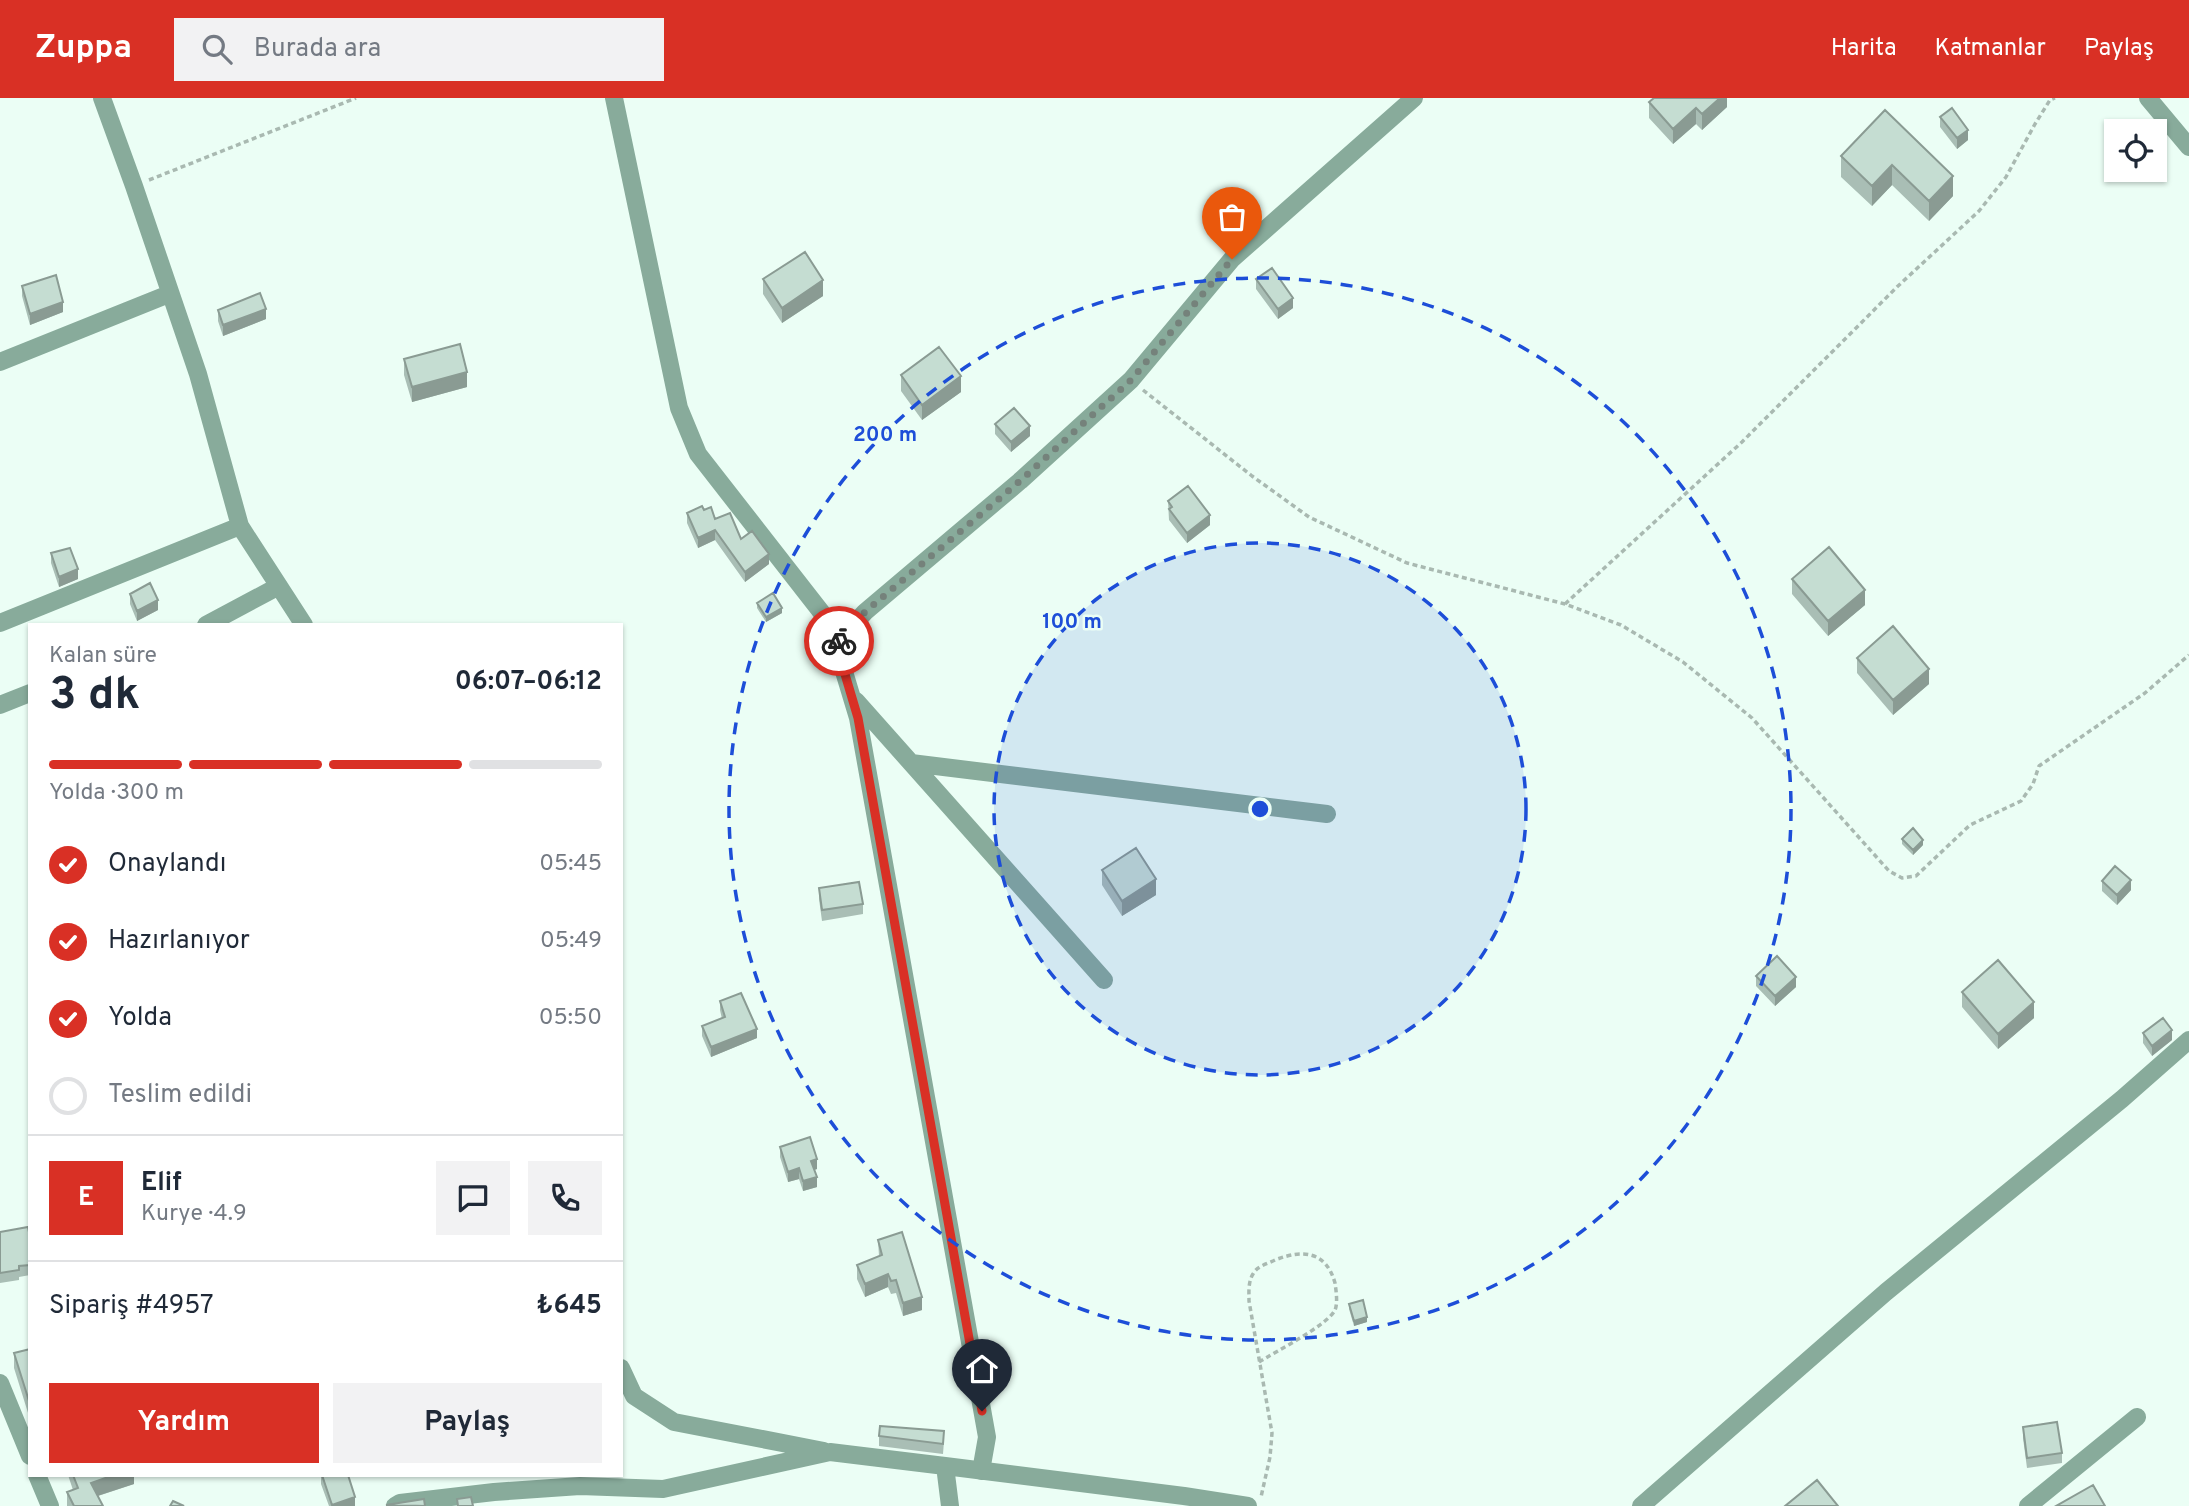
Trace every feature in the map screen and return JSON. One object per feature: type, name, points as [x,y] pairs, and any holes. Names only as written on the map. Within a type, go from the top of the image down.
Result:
[{"type":"street","points":[[102,98],[198,374],[240,526],[303,623]]},
{"type":"street","points":[[614,98],[672,380],[698,454],[829,622],[858,718],[987,1437],[981,1471]]},
{"type":"street","points":[[836,644],[865,612],[1020,481],[1131,380],[1232,259],[1413,98]]},
{"type":"street","points":[[2151,99],[2189,147]]},
{"type":"street","points":[[0,362],[169,294]]},
{"type":"street","points":[[0,623],[240,526]]},
{"type":"street","points":[[210,623],[279,586]]},
{"type":"street","points":[[0,705],[28,694]]},
{"type":"street","points":[[851,696],[1104,980]]},
{"type":"street","points":[[911,762],[1327,814]]},
{"type":"street","points":[[1642,1506],[1886,1292],[2122,1099],[2189,1040]]},
{"type":"street","points":[[623,1372],[634,1396],[674,1422],[830,1452],[1242,1506]]},
{"type":"street","points":[[2,1395],[28,1452]]},
{"type":"street","points":[[2028,1506],[2137,1417]]},
{"type":"street","points":[[395,1506],[400,1503],[494,1492],[580,1486],[663,1489],[830,1452]]},
{"type":"street","points":[[945,1466],[950,1506]]},
{"type":"street","points":[[38,1477],[50,1506]]},
{"type":"path","points":[[134,186],[356,98]]},
{"type":"path","points":[[1565,604],[1742,442],[1898,286],[1979,211],[2006,177],[2035,124],[2050,100],[2055,98]]},
{"type":"path","points":[[1131,380],[1252,476],[1309,517],[1407,562],[1565,604],[1621,625],[1683,662],[1752,718],[1889,872],[1902,878],[1916,876],[1970,825],[2021,801],[2033,784],[2039,766],[2145,693],[2189,655]]},
{"type":"path","points":[[1259,1362],[1325,1322],[1336,1309],[1336,1289],[1331,1270],[1319,1258],[1306,1253],[1287,1256],[1261,1266],[1253,1274],[1248,1286],[1249,1301],[1259,1362],[1272,1433],[1270,1457],[1259,1506]]},
{"type":"building","points":[[1654,98],[1720,98],[1702,114],[1696,108],[1673,129],[1649,102]]},
{"type":"building","points":[[1952,108],[1968,130],[1957,138],[1940,117]]},
{"type":"building","points":[[1885,110],[1953,176],[1929,201],[1892,165],[1872,186],[1841,156]]},
{"type":"building","points":[[805,252],[823,280],[782,308],[763,279]]},
{"type":"building","points":[[1272,268],[1293,298],[1278,309],[1256,279]]},
{"type":"building","points":[[56,275],[63,302],[30,314],[22,286]]},
{"type":"building","points":[[260,293],[266,309],[223,325],[218,310]]},
{"type":"building","points":[[460,344],[467,372],[412,387],[404,359]]},
{"type":"building","points":[[939,347],[961,376],[922,405],[901,375]]},
{"type":"building","points":[[1014,408],[1030,426],[1011,442],[995,424]]},
{"type":"building","points":[[1188,486],[1210,515],[1187,533],[1169,509],[1172,507],[1168,501]]},
{"type":"building","points":[[702,506],[704,510],[711,507],[715,519],[730,513],[741,539],[752,531],[769,554],[745,572],[715,530],[698,538],[687,513]]},
{"type":"building","points":[[1829,547],[1865,590],[1828,621],[1792,579]]},
{"type":"building","points":[[70,548],[78,569],[59,577],[51,553]]},
{"type":"building","points":[[150,583],[158,600],[137,611],[130,594]]},
{"type":"building","points":[[773,593],[782,608],[766,617],[757,603]]},
{"type":"building","points":[[1893,626],[1929,669],[1893,700],[1857,658]]},
{"type":"building","points":[[1913,828],[1923,840],[1913,850],[1902,839]]},
{"type":"building","points":[[1136,848],[1156,879],[1122,901],[1102,870]]},
{"type":"building","points":[[2115,866],[2131,880],[2117,895],[2102,881]]},
{"type":"building","points":[[859,882],[863,904],[822,910],[819,888]]},
{"type":"building","points":[[1777,956],[1796,977],[1775,996],[1756,976]]},
{"type":"building","points":[[1998,960],[2034,1002],[1998,1034],[1962,992]]},
{"type":"building","points":[[741,993],[757,1029],[711,1047],[702,1026],[725,1017],[720,1001]]},
{"type":"building","points":[[2163,1018],[2172,1030],[2152,1046],[2143,1033]]},
{"type":"building","points":[[810,1137],[817,1159],[811,1161],[817,1177],[803,1181],[799,1168],[788,1172],[780,1147]]},
{"type":"building","points":[[28,1227],[28,1265],[19,1266],[19,1270],[0,1273],[0,1232]]},
{"type":"building","points":[[902,1232],[922,1297],[903,1303],[896,1280],[891,1281],[888,1274],[865,1284],[857,1265],[882,1255],[878,1240]]},
{"type":"building","points":[[1363,1300],[1367,1317],[1354,1321],[1349,1304]]},
{"type":"building","points":[[28,1350],[28,1398],[14,1353]]},
{"type":"building","points":[[2057,1422],[2062,1453],[2027,1458],[2023,1427]]},
{"type":"building","points":[[880,1426],[944,1431],[943,1444],[879,1436]]},
{"type":"building","points":[[74,1477],[108,1477],[91,1483],[103,1506],[74,1506],[67,1492],[78,1488]]},
{"type":"building","points":[[323,1477],[349,1477],[355,1497],[332,1505]]},
{"type":"building","points":[[1817,1480],[1838,1506],[1785,1506]]},
{"type":"building","points":[[2093,1485],[2105,1506],[2056,1506]]},
{"type":"building","points":[[471,1497],[473,1506],[458,1506],[457,1499]]},
{"type":"building","points":[[424,1499],[425,1506],[386,1505]]},
{"type":"building","points":[[173,1501],[184,1506],[170,1506]]},
{"type":"way so far","points":[[839,641],[865,612],[1020,481],[1131,380],[1232,259]]},
{"type":"route","points":[[839,641],[836,644],[858,718],[982,1411]]}]
